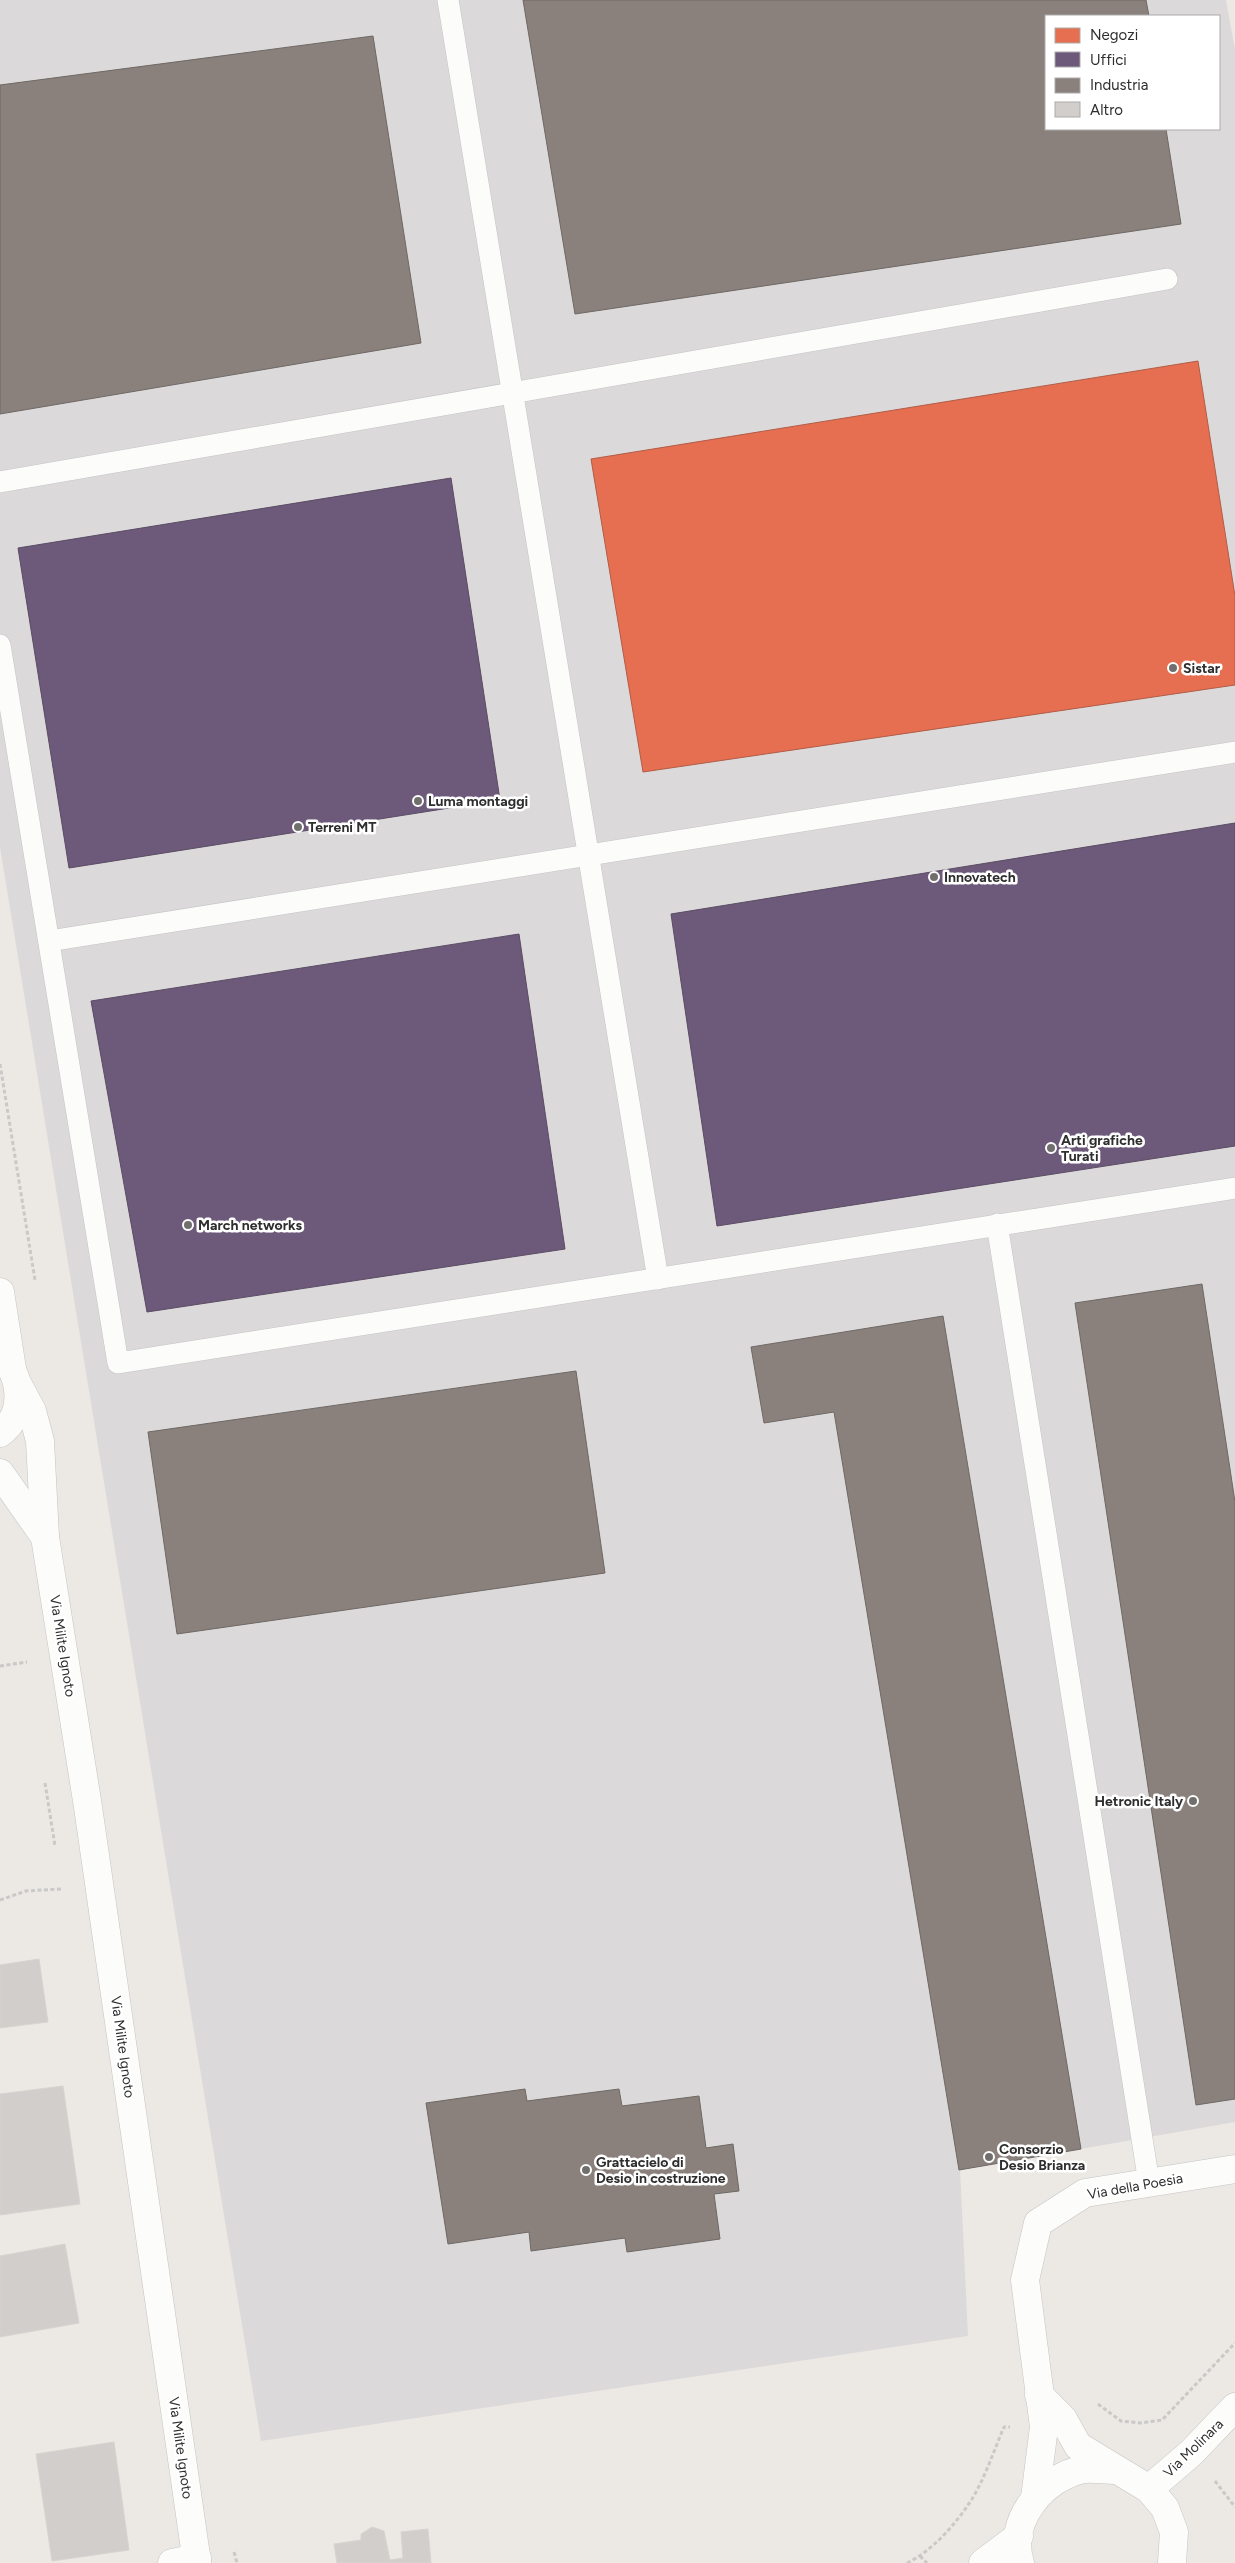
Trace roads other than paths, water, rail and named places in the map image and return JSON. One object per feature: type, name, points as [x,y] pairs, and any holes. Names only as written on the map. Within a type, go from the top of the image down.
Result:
[{"type":"street","points":[[0,1292],[10,1370],[19,1401],[14,1417],[0,1433]]},
{"type":"street","name":"Via Milite Ignoto","points":[[10,1370],[32,1411],[40,1441],[45,1536],[88,1807],[192,2562]]},
{"type":"street","name":"Via Milite Ignoto","points":[[0,1472],[45,1536]]},
{"type":"street","name":"Via della Poesia","points":[[1035,2498],[1044,2427],[1038,2395],[1025,2280],[1038,2222],[1085,2193],[1235,2169]]},
{"type":"street","points":[[1038,2395],[1063,2419],[1078,2446],[1149,2489],[1165,2508],[1174,2532],[1172,2563]]},
{"type":"street","name":"Via Molinara","points":[[1149,2489],[1191,2453],[1235,2406]]},
{"type":"street","points":[[1020,2563],[1019,2536],[1024,2516],[1035,2498],[1058,2478],[1071,2473],[1085,2469],[1115,2470]]},
{"type":"street","points":[[983,2563],[1019,2536]]},
{"type":"lane","points":[[448,0],[658,1278]]},
{"type":"lane","points":[[0,482],[1167,279]]},
{"type":"lane","points":[[0,645],[118,1363],[1235,1188]]},
{"type":"lane","points":[[49,941],[1235,752]]},
{"type":"lane","points":[[997,1224],[1149,2183]]},
{"type":"place","name":"Sistar","points":[[1173,668]]},
{"type":"place","name":"Luma montaggi","points":[[418,801]]},
{"type":"place","name":"Terreni MT","points":[[298,827]]},
{"type":"place","name":"Innovatech","points":[[934,877]]},
{"type":"place","name":"Arti grafiche Turati","points":[[1051,1148]]},
{"type":"place","name":"March networks","points":[[188,1225]]},
{"type":"place","name":"Hetronic Italy","points":[[1193,1801]]},
{"type":"place","name":"Consorzio Desio Brianza","points":[[989,2157]]},
{"type":"place","name":"Grattacielo di Desio in costruzione","points":[[586,2170]]}]
